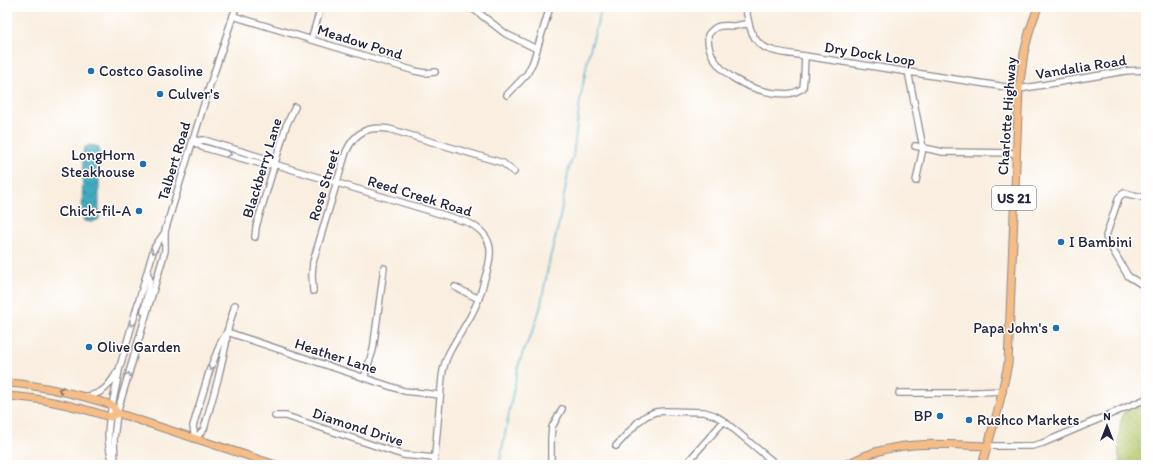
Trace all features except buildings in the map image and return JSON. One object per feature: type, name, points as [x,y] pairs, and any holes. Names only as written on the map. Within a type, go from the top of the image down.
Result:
[{"type":"main road","name":"Charlotte Highway","points":[[982,465],[1003,391],[1008,364],[1019,89],[1024,53],[1038,7]]},
{"type":"main road","points":[[7,383],[47,388],[84,396],[112,405],[117,413],[276,465]]},
{"type":"main road","points":[[7,396],[54,401],[110,417],[117,413]]},
{"type":"main road","points":[[846,465],[864,456],[902,446],[988,446]]},
{"type":"street","name":"Talbert Road","points":[[115,465],[111,456],[108,430],[112,405],[117,388],[118,370],[154,248],[165,231],[192,141],[236,7]]},
{"type":"street","points":[[310,40],[321,7]]},
{"type":"street","points":[[471,7],[506,34],[537,49]]},
{"type":"street","points":[[507,95],[527,74],[533,62],[550,7]]},
{"type":"street","name":"Dry Dock Loop","points":[[746,7],[748,24],[756,41],[774,51],[1019,89]]},
{"type":"street","name":"Meadow Pond","points":[[233,16],[415,71],[425,73],[436,72]]},
{"type":"street","points":[[748,24],[734,26],[722,25],[713,28],[708,35],[709,47],[715,59],[724,71],[736,80],[749,87],[764,91],[794,94],[803,88],[805,56]]},
{"type":"street","name":"Vandalia Road","points":[[1019,89],[1125,71],[1146,70]]},
{"type":"street","points":[[908,71],[923,148],[916,182]]},
{"type":"street","name":"Blackberry Lane","points":[[255,237],[256,227],[274,164],[286,126],[295,107]]},
{"type":"street","name":"Rose Street","points":[[313,291],[313,262],[346,152],[351,142],[358,134],[368,129],[378,127],[389,129],[503,163],[509,166],[514,172]]},
{"type":"street","name":"Reed Creek Road","points":[[192,141],[204,140],[267,158],[274,164],[467,222],[477,227],[484,234],[489,244],[491,254],[490,265],[476,306],[448,354],[444,366],[434,465]]},
{"type":"street","points":[[915,146],[936,151],[954,153],[1016,153]]},
{"type":"street","points":[[1146,198],[1124,193],[1120,197],[1106,236],[1128,276],[1146,287]]},
{"type":"street","name":"Talbert Road","points":[[115,465],[114,439],[117,413],[165,251],[165,231]]},
{"type":"street","points":[[364,378],[373,350],[384,268]]},
{"type":"street","points":[[140,333],[150,280],[147,273]]},
{"type":"street","points":[[455,287],[479,298]]},
{"type":"street","points":[[195,439],[193,426],[210,368],[226,332],[234,305]]},
{"type":"street","points":[[195,439],[204,429],[226,344],[226,332]]},
{"type":"street","name":"Heather Lane","points":[[226,332],[409,393],[440,396]]},
{"type":"street","points":[[84,396],[95,395],[105,390],[118,370]]},
{"type":"street","points":[[899,393],[953,394],[1003,391]]},
{"type":"street","points":[[988,446],[1032,446],[1043,443],[1146,399]]},
{"type":"street","points":[[551,465],[552,427],[562,409]]},
{"type":"street","points":[[616,446],[638,422],[655,412],[665,410],[704,412],[714,415],[724,421],[777,465]]},
{"type":"street","name":"Diamond Drive","points":[[274,416],[286,416],[403,455],[435,458]]},
{"type":"street","points":[[685,465],[724,421]]},
{"type":"street","points":[[765,465],[770,459]]},
{"type":"green space","points":[[1146,402],[1146,465],[1121,465],[1119,459],[1119,439],[1123,413]]},
{"type":"water","points":[[89,145],[99,148],[99,218],[98,220],[91,222],[84,221],[82,216],[83,153],[84,148]]},
{"type":"waterway","points":[[499,465],[518,367],[524,349],[533,331],[540,309],[550,258],[558,228],[569,168],[573,156],[580,101],[588,57],[602,7]]},
{"type":"place","name":"Costco Gasoline","points":[[91,71]]},
{"type":"place","name":"Culver's","points":[[160,94]]},
{"type":"place","name":"LongHorn Steakhouse","points":[[143,164]]},
{"type":"place","name":"Chick-fil-A","points":[[139,211]]},
{"type":"place","name":"I Bambini","points":[[1061,242]]},
{"type":"place","name":"Papa John's","points":[[1056,328]]},
{"type":"place","name":"Olive Garden","points":[[89,347]]},
{"type":"place","name":"BP","points":[[940,416]]},
{"type":"place","name":"Rushco Markets","points":[[969,420]]}]
